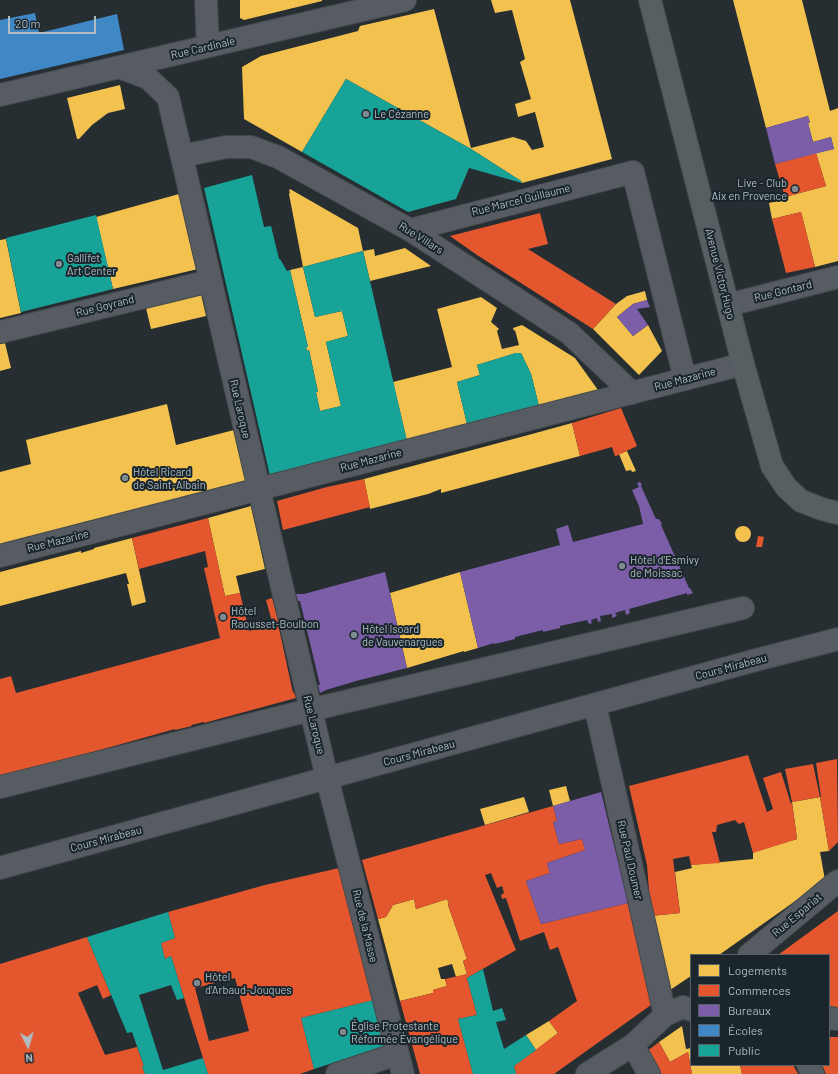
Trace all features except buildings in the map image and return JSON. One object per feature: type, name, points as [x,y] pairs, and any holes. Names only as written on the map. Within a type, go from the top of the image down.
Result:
[{"type":"main road","name":"Avenue Victor Hugo","points":[[650,0],[743,364],[772,466],[786,487],[801,501],[838,513]]},
{"type":"street","points":[[206,0],[208,46]]},
{"type":"street","name":"Rue Cardinale","points":[[0,95],[405,0]]},
{"type":"street","name":"Rue Laroque","points":[[119,67],[148,78],[168,96],[327,778]]},
{"type":"street","name":"Rue Villars","points":[[182,156],[226,147],[251,147],[278,157],[410,230],[569,333],[632,393]]},
{"type":"street","name":"Rue Marcel Guillaume","points":[[410,230],[633,172],[685,379]]},
{"type":"street","name":"Rue Gontard","points":[[728,305],[838,277]]},
{"type":"street","name":"Rue Goyrand","points":[[0,332],[210,281]]},
{"type":"street","name":"Rue Mazarine","points":[[0,556],[743,364]]},
{"type":"street","points":[[0,787],[310,710],[743,608]]},
{"type":"street","name":"Cours Mirabeau","points":[[0,868],[756,660],[838,639]]},
{"type":"street","name":"Rue Paul Doumer","points":[[595,705],[665,1016]]},
{"type":"street","name":"Rue de la Masse","points":[[327,778],[400,1064]]},
{"type":"street","name":"Rue Espariat","points":[[753,952],[838,881]]},
{"type":"street","points":[[587,1074],[633,1045],[665,1016],[684,1006],[690,1009]]},
{"type":"street","points":[[633,1045],[649,1074]]},
{"type":"street","points":[[337,1074],[400,1064]]},
{"type":"place","name":"Le Cézanne","points":[[366,114]]},
{"type":"place","name":"Live - Club Aix en Provence","points":[[795,189]]},
{"type":"place","name":"Gallifet Art Center","points":[[59,264]]},
{"type":"place","name":"Hôtel Ricard de Saint-Albain","points":[[125,478]]},
{"type":"place","name":"Hôtel d'Esmivy de Moissac","points":[[622,566]]},
{"type":"place","name":"Hôtel Raousset-Boulbon","points":[[223,617]]},
{"type":"place","name":"Hôtel Isoard de Vauvenargues","points":[[354,635]]},
{"type":"place","name":"Hôtel d'Arbaud-Jouques","points":[[197,983]]},
{"type":"place","name":"Église Protestante Réformée Évangélique","points":[[343,1032]]}]
